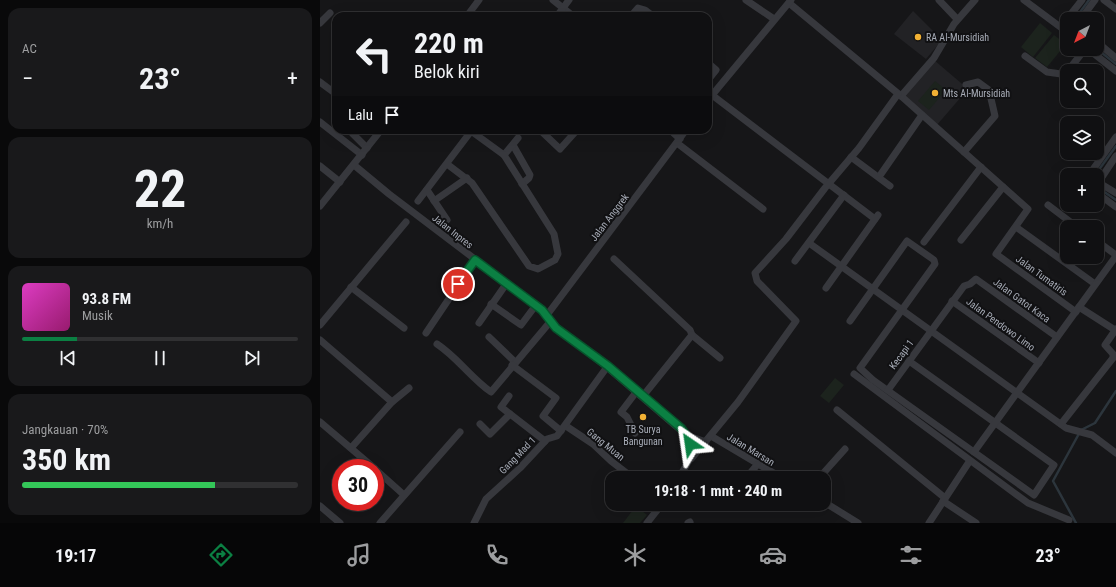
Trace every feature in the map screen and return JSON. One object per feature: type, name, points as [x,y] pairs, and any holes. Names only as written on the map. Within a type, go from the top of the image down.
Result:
[{"type":"street","points":[[470,12],[479,0]]},
{"type":"street","points":[[553,0],[568,12]]},
{"type":"street","points":[[560,12],[569,0]]},
{"type":"street","points":[[746,0],[774,19]]},
{"type":"street","points":[[939,0],[958,19]]},
{"type":"street","points":[[683,471],[691,459],[738,402],[796,321],[757,281],[755,273],[786,239],[899,95],[934,58],[958,19],[975,0]]},
{"type":"street","points":[[1024,0],[1060,27]]},
{"type":"street","points":[[1073,12],[1082,0]]},
{"type":"street","points":[[1086,12],[1095,0]]},
{"type":"street","points":[[1104,0],[1116,9]]},
{"type":"street","points":[[826,288],[876,217],[828,184],[712,95],[774,19],[790,2],[922,115],[1028,209],[1016,227],[1096,284]]},
{"type":"street","points":[[634,12],[638,8],[648,12]]},
{"type":"street","points":[[320,23],[330,13]]},
{"type":"street","points":[[1104,48],[1116,58]]},
{"type":"street","points":[[1025,56],[1047,72],[1060,74],[1071,67],[1081,56]]},
{"type":"street","points":[[1096,56],[1116,71]]},
{"type":"street","points":[[712,66],[716,70],[712,75]]},
{"type":"street","points":[[320,82],[332,91]]},
{"type":"street","points":[[964,152],[995,116],[990,90],[978,82],[966,85]]},
{"type":"street","points":[[881,174],[922,115]]},
{"type":"street","points":[[320,122],[332,131]]},
{"type":"street","points":[[335,134],[362,155]]},
{"type":"street","points":[[353,134],[367,148]]},
{"type":"street","points":[[320,206],[378,134]]},
{"type":"street","points":[[418,201],[469,134]]},
{"type":"street","points":[[447,164],[467,178],[529,266],[538,269],[555,260],[558,254],[554,234],[504,155],[477,134]]},
{"type":"street","points":[[544,134],[560,149],[573,134]]},
{"type":"street","points":[[673,134],[678,141],[763,209]]},
{"type":"street","name":"Jalan Anggrek","points":[[546,315],[683,134]]},
{"type":"street","points":[[1095,168],[1116,137]]},
{"type":"street","points":[[504,155],[518,138]]},
{"type":"street","points":[[513,145],[530,175],[522,184]]},
{"type":"street","points":[[1116,156],[1100,180],[1101,184],[1116,193]]},
{"type":"street","points":[[851,157],[890,186]]},
{"type":"street","name":"Jalan Inpres","points":[[354,165],[389,194],[536,305],[546,315],[550,322],[571,340],[608,366],[686,435]]},
{"type":"street","points":[[320,166],[340,182]]},
{"type":"street","points":[[924,242],[981,167]]},
{"type":"street","points":[[434,201],[467,178]]},
{"type":"street","points":[[961,240],[1003,187]]},
{"type":"street","points":[[427,190],[447,220]]},
{"type":"street","points":[[796,261],[844,195]]},
{"type":"street","points":[[1104,198],[1116,207]]},
{"type":"street","points":[[1048,205],[1068,220]]},
{"type":"street","points":[[320,325],[406,222]]},
{"type":"street","name":"Jalan Tumatiris","points":[[1016,227],[996,254],[1078,309],[1116,330]]},
{"type":"street","points":[[850,321],[907,241],[935,262],[860,368],[888,390],[1034,495],[1054,465],[909,361]]},
{"type":"street","points":[[808,243],[1069,430],[1079,431],[1092,436],[1116,453]]},
{"type":"street","points":[[974,452],[1116,255],[1104,246]]},
{"type":"street","points":[[614,259],[690,330],[692,335],[720,358]]},
{"type":"street","points":[[426,333],[475,260]]},
{"type":"street","name":"Kecapi 1","points":[[888,390],[952,301],[964,286],[970,284],[976,279]]},
{"type":"street","name":"Jalan Gatot Kaca","points":[[976,279],[1057,338]]},
{"type":"street","points":[[351,287],[404,328]]},
{"type":"street","points":[[479,323],[504,287]]},
{"type":"street","name":"Jalan Pendowo Limo","points":[[952,301],[1039,363]]},
{"type":"street","points":[[491,304],[521,325],[536,305]]},
{"type":"street","points":[[437,344],[460,363],[475,380],[491,392],[513,364],[550,322]]},
{"type":"street","points":[[1061,424],[1112,358],[1113,354],[1105,346],[1116,330]]},
{"type":"street","points":[[643,396],[692,335]]},
{"type":"street","points":[[489,337],[513,364]]},
{"type":"street","points":[[320,340],[392,402]]},
{"type":"street","name":"Gang Muan","points":[[513,364],[556,398],[543,416],[593,444],[624,471]]},
{"type":"street","name":"Gang Mad 1","points":[[474,523],[486,499],[520,468],[545,441],[557,436],[564,428],[608,366]]},
{"type":"street","points":[[854,374],[966,457],[970,462],[1028,503],[1070,520]]},
{"type":"street","points":[[351,448],[392,402],[409,388]]},
{"type":"street","points":[[635,433],[627,417],[621,412],[637,391]]},
{"type":"street","points":[[509,396],[501,407],[545,441]]},
{"type":"street","points":[[837,410],[944,499],[976,523]]},
{"type":"street","points":[[480,424],[490,434],[510,414]]},
{"type":"street","points":[[320,422],[363,459]]},
{"type":"street","points":[[380,523],[460,432]]},
{"type":"street","points":[[686,435],[690,444],[691,459]]},
{"type":"street","name":"Jalan Marsan","points":[[686,435],[708,439],[770,471]]},
{"type":"street","points":[[825,471],[845,449]]},
{"type":"street","points":[[929,523],[970,462]]},
{"type":"street","points":[[752,471],[757,464]]},
{"type":"street","points":[[384,478],[404,495]]},
{"type":"street","points":[[320,506],[340,523]]},
{"type":"street","points":[[831,506],[858,523]]},
{"type":"street","points":[[647,523],[656,511]]},
{"type":"shaded area","name":"RA Al-Mursidiah","points":[[913,11],[942,40],[926,59],[894,34]]},
{"type":"shaded area","points":[[1040,23],[1052,33],[1033,57],[1021,47]]},
{"type":"shaded area","points":[[1054,35],[1060,40],[1060,51],[1047,67],[1035,58]]},
{"type":"shaded area","name":"Mts Al-Mursidiah","points":[[934,60],[968,89],[936,126],[903,97]]},
{"type":"shaded area","points":[[935,81],[946,90],[929,110],[918,101]]},
{"type":"shaded area","points":[[835,378],[844,385],[829,403],[820,396]]},
{"type":"shaded area","points":[[632,511],[642,511],[647,515],[640,523],[623,523]]},
{"type":"waterway","points":[[1080,12],[1089,0]]},
{"type":"waterway","points":[[1104,55],[1116,64]]},
{"type":"waterway","points":[[1100,168],[1116,146]]},
{"type":"waterway","points":[[1104,192],[1116,200]]},
{"type":"waterway","points":[[1076,523],[1053,481],[1081,430],[1095,423],[1116,391]]},
{"type":"place","name":"RA Al-Mursidiah","points":[[918,37]]},
{"type":"place","name":"Mts Al-Mursidiah","points":[[935,93]]},
{"type":"place","name":"TB Surya Bangunan","points":[[643,417]]},
{"type":"route","points":[[458,284],[475,260],[531,300],[546,314],[556,328],[608,366],[681,428],[690,444]]}]
